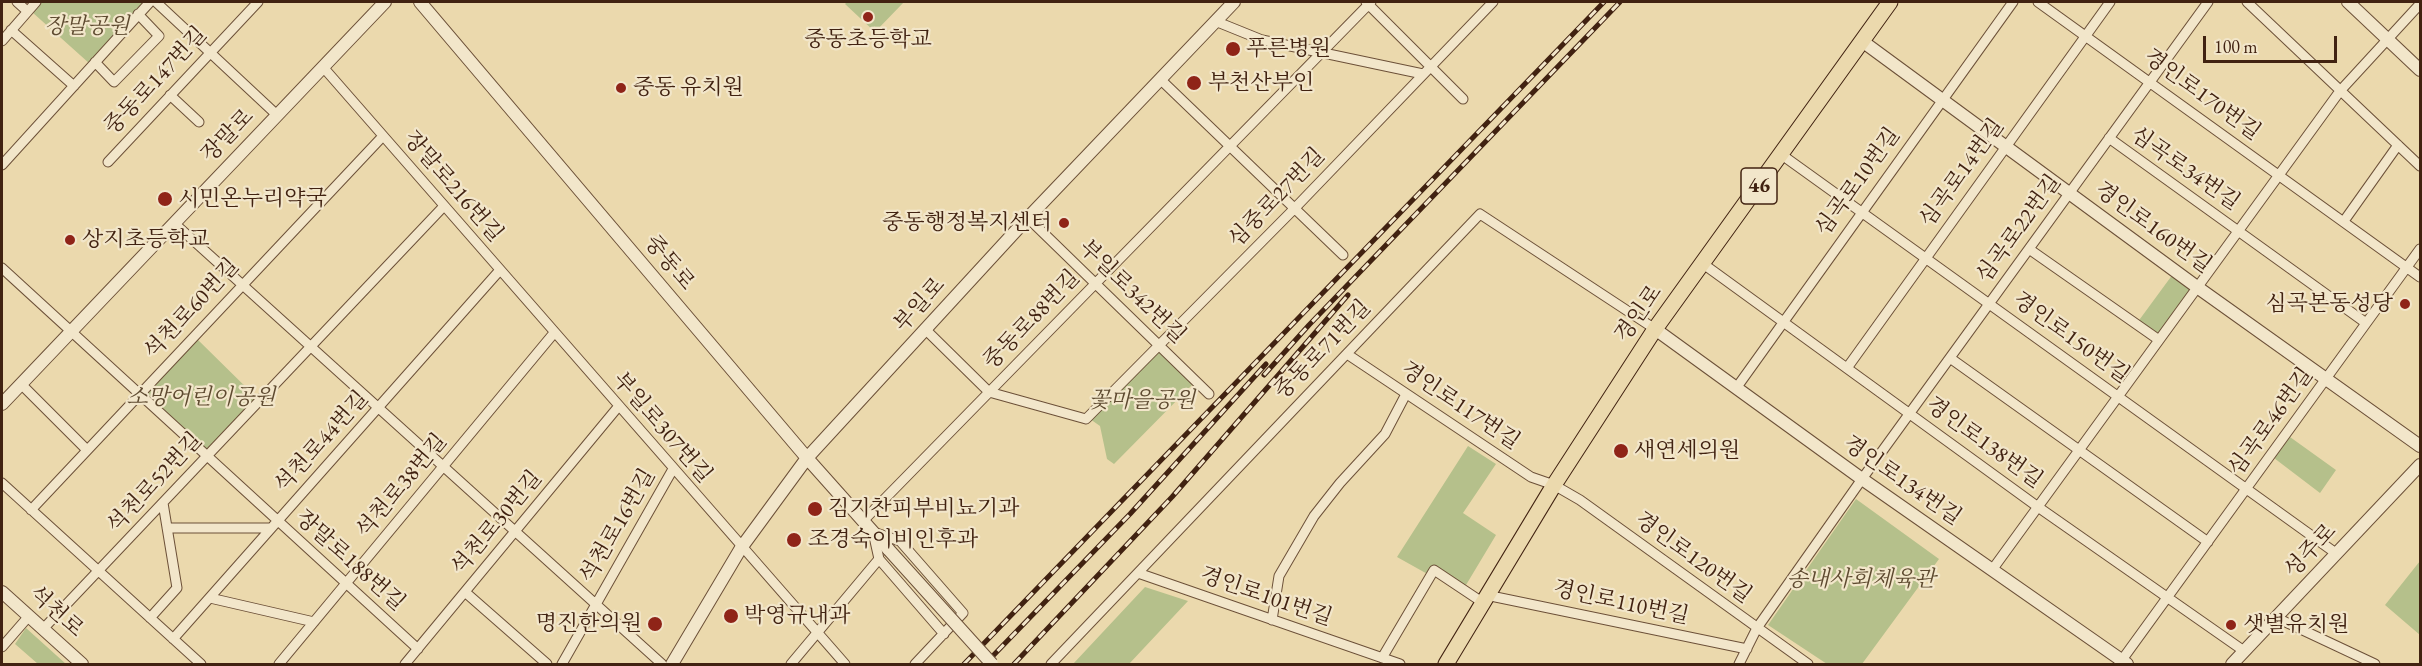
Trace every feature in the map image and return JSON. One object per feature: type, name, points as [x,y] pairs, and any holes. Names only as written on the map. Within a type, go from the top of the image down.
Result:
[{"type":"main road","name":"경인로","points":[[1446,664],[1554,484],[1655,329],[1890,2]]},
{"type":"street","points":[[17,2],[27,11]]},
{"type":"street","points":[[2,41],[36,2]]},
{"type":"street","points":[[2,165],[95,62],[119,42],[150,2]]},
{"type":"street","points":[[156,2],[277,115]]},
{"type":"street","name":"중동로147번길","points":[[108,162],[258,2]]},
{"type":"street","name":"장말로","points":[[2,404],[385,2]]},
{"type":"street","name":"중동로","points":[[420,2],[807,458],[992,664]]},
{"type":"street","name":"부일로","points":[[672,664],[741,548],[807,458],[1028,218],[1234,2]]},
{"type":"street","points":[[1368,2],[1427,71],[1463,99]]},
{"type":"street","name":"중동로88번길","points":[[863,521],[1322,52],[1368,2]]},
{"type":"street","name":"심중로27번길","points":[[989,392],[1087,418],[1294,209],[1493,2]]},
{"type":"street","name":"심곡로10번길","points":[[1737,387],[2013,2]]},
{"type":"street","name":"경인로170번길","points":[[2038,2],[2421,276]]},
{"type":"street","name":"심곡로14번길","points":[[1847,368],[2110,2]]},
{"type":"street","name":"심곡로22번길","points":[[1739,664],[1757,628],[1862,479],[2208,2]]},
{"type":"street","points":[[2247,2],[2421,166]]},
{"type":"street","points":[[2348,2],[2421,70]]},
{"type":"street","name":"심곡로34번길","points":[[1992,570],[2340,91],[2421,4]]},
{"type":"street","points":[[95,62],[114,81],[159,36],[138,15]]},
{"type":"street","points":[[1215,21],[1262,40],[1427,71]]},
{"type":"street","points":[[11,30],[74,86]]},
{"type":"street","name":"경인로160번길","points":[[1862,41],[2197,287],[2421,446]]},
{"type":"street","name":"장말로216번길","points":[[322,67],[554,333]]},
{"type":"street","points":[[1160,79],[1342,255]]},
{"type":"street","points":[[170,95],[199,122]]},
{"type":"street","name":"석천로60번길","points":[[31,510],[383,136]]},
{"type":"street","name":"심곡로34번길","points":[[2109,138],[2238,231]]},
{"type":"street","points":[[2344,221],[2398,145]]},
{"type":"street","name":"경인로150번길","points":[[1782,155],[2337,554]]},
{"type":"street","name":"석천로52번길","points":[[43,629],[444,206]]},
{"type":"street","name":"중동로71번길","points":[[1051,664],[1480,214],[1655,329]]},
{"type":"street","name":"부일로342번길","points":[[1028,218],[1209,394]]},
{"type":"street","points":[[174,223],[662,664]]},
{"type":"street","points":[[2238,231],[2366,323]]},
{"type":"street","points":[[2029,249],[2158,340]]},
{"type":"street","name":"심곡로46번길","points":[[2122,663],[2421,249]]},
{"type":"street","name":"경인로138번길","points":[[1702,263],[2038,507],[2244,651]]},
{"type":"street","name":"장말로188번길","points":[[2,270],[208,456],[274,525],[346,584],[418,649]]},
{"type":"street","name":"석천로44번길","points":[[173,639],[500,270]]},
{"type":"street","name":"경인로134번길","points":[[1655,329],[2122,663]]},
{"type":"street","points":[[926,330],[989,392]]},
{"type":"street","name":"부일로307번길","points":[[554,333],[845,664]]},
{"type":"street","name":"석천로38번길","points":[[279,664],[554,333]]},
{"type":"street","name":"경인로117번길","points":[[1347,354],[1531,477],[1554,484]]},
{"type":"street","points":[[1950,358],[2208,543]]},
{"type":"street","points":[[21,384],[87,450]]},
{"type":"street","points":[[1272,620],[1279,576],[1308,526],[1340,483],[1385,434],[1406,394]]},
{"type":"street","name":"석천로30번길","points":[[405,664],[618,407]]},
{"type":"street","name":"성주로","points":[[2232,664],[2421,465]]},
{"type":"street","name":"석천로16번길","points":[[562,664],[673,469]]},
{"type":"street","points":[[2,483],[201,664]]},
{"type":"street","name":"경인로120번길","points":[[1554,484],[1580,500],[1808,664]]},
{"type":"street","points":[[150,618],[177,588],[163,503]]},
{"type":"street","points":[[167,528],[274,525]]},
{"type":"street","points":[[873,532],[879,559],[944,634]]},
{"type":"street","points":[[873,532],[900,541],[963,614],[915,664]]},
{"type":"street","points":[[791,664],[879,559]]},
{"type":"street","points":[[1382,658],[1434,570],[1484,598]]},
{"type":"street","name":"경인로101번길","points":[[1138,573],[1400,664]]},
{"type":"street","name":"석천로","points":[[2,591],[82,664]]},
{"type":"street","points":[[465,592],[547,664]]},
{"type":"street","points":[[210,598],[314,622]]},
{"type":"street","name":"경인로110번길","points":[[1484,598],[1747,649]]},
{"type":"street","points":[[2,647],[29,616]]},
{"type":"street","points":[[2277,618],[2374,664]]},
{"type":"green space","name":"장말공원","points":[[41,2],[146,2],[90,64],[32,12]]},
{"type":"green space","name":"중동초등학교","points":[[847,2],[904,2],[875,32],[845,4]]},
{"type":"green space","points":[[2173,274],[2193,289],[2157,337],[2137,323]]},
{"type":"green space","name":"소망어린이공원","points":[[194,336],[260,401],[208,456],[139,395]]},
{"type":"green space","name":"꽃마을공원","points":[[1159,349],[1194,383],[1114,464],[1107,459],[1100,426],[1090,419]]},
{"type":"green space","points":[[2290,437],[2336,470],[2320,493],[2274,458]]},
{"type":"green space","points":[[1468,446],[1496,464],[1463,513],[1496,535],[1463,590],[1435,570],[1431,576],[1397,557]]},
{"type":"green space","name":"송내사회체육관","points":[[1856,499],[1939,559],[1862,664],[1827,664],[1768,625]]},
{"type":"green space","points":[[2420,561],[2420,635],[2385,605]]},
{"type":"green space","points":[[1145,587],[1188,601],[1129,664],[1073,664]]},
{"type":"green space","points":[[26,628],[66,664],[38,664],[15,644]]},
{"type":"railway","points":[[964,664],[1604,2]]},
{"type":"railway","points":[[1264,375],[1309,325],[1620,2]]},
{"type":"railway","points":[[1014,664],[1172,497],[1348,295]]},
{"type":"railway","points":[[985,664],[1130,514],[1266,364]]},
{"type":"place","name":"중동초등학교","points":[[868,17]]},
{"type":"place","name":"푸른병원","points":[[1233,49]]},
{"type":"place","name":"부천산부인","points":[[1194,83]]},
{"type":"place","name":"중동 유치원","points":[[621,88]]},
{"type":"place","name":"시민온누리약국","points":[[165,199]]},
{"type":"place","name":"중동행정복지센터","points":[[1064,223]]},
{"type":"place","name":"상지초등학교","points":[[70,240]]},
{"type":"place","name":"심곡본동성당","points":[[2405,304]]},
{"type":"place","name":"새연세의원","points":[[1621,451]]},
{"type":"place","name":"김기찬피부비뇨기과","points":[[815,509]]},
{"type":"place","name":"조경숙이비인후과","points":[[794,540]]},
{"type":"place","name":"박영규내과","points":[[731,616]]},
{"type":"place","name":"명진한의원","points":[[655,624]]},
{"type":"place","name":"샛별유치원","points":[[2231,625]]}]
